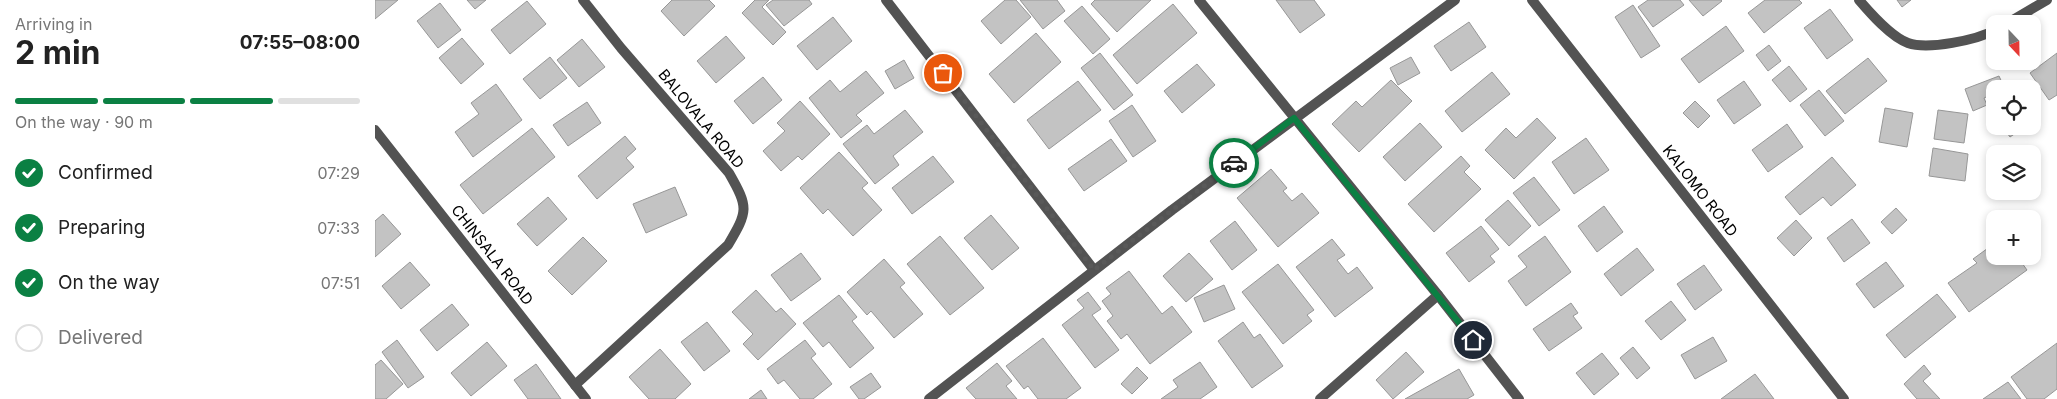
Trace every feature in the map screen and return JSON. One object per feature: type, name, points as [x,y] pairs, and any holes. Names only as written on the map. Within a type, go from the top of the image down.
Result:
[{"type":"street","name":"BALOVALA ROAD","points":[[575,385],[728,245],[744,218],[742,195],[729,173],[621,48],[583,0]]},
{"type":"street","points":[[886,0],[1094,270]]},
{"type":"street","points":[[1199,0],[1519,399]]},
{"type":"street","points":[[929,399],[1094,270],[1294,118],[1455,0]]},
{"type":"street","name":"KALOMO ROAD","points":[[1532,0],[1845,399]]},
{"type":"street","points":[[1859,0],[1876,21],[1908,43],[1945,45],[1986,33]]},
{"type":"street","points":[[2021,15],[2047,0]]},
{"type":"street","name":"CHINSALA ROAD","points":[[375,130],[586,399]]},
{"type":"street","points":[[1320,399],[1438,296]]},
{"type":"building","points":[[375,0],[398,0],[375,19]]},
{"type":"building","points":[[467,0],[486,0],[475,9]]},
{"type":"building","points":[[672,0],[709,0],[715,6],[684,36],[661,11]]},
{"type":"building","points":[[755,0],[769,0],[762,7],[786,32],[773,45],[742,13]]},
{"type":"building","points":[[773,0],[809,0],[812,4],[784,26],[766,5]]},
{"type":"building","points":[[1005,0],[1016,0],[1031,17],[1001,44],[981,21]]},
{"type":"building","points":[[1020,0],[1057,0],[1065,11],[1043,29]]},
{"type":"building","points":[[1095,0],[1151,0],[1117,32],[1091,4]]},
{"type":"building","points":[[1276,0],[1314,0],[1325,15],[1300,33]]},
{"type":"building","points":[[1648,0],[1680,0],[1684,5],[1653,27],[1638,7]]},
{"type":"building","points":[[1689,0],[1721,0],[1722,1],[1703,16]]},
{"type":"building","points":[[1765,0],[1799,0],[1802,3],[1764,33],[1748,13]]},
{"type":"building","points":[[1897,0],[1911,0],[1902,7]]},
{"type":"building","points":[[527,1],[546,24],[510,54],[491,30]]},
{"type":"building","points":[[440,3],[461,30],[438,48],[417,21]]},
{"type":"building","points":[[1173,4],[1197,33],[1137,84],[1113,55]]},
{"type":"building","points":[[1633,5],[1660,46],[1641,58],[1615,17]]},
{"type":"building","points":[[1082,6],[1110,39],[1093,54],[1064,21]]},
{"type":"building","points":[[1830,9],[1853,40],[1827,59],[1804,28]]},
{"type":"building","points":[[833,17],[852,41],[817,70],[797,46]]},
{"type":"building","points":[[1469,22],[1486,47],[1451,71],[1434,46]]},
{"type":"building","points":[[1726,26],[1744,51],[1699,83],[1681,59]]},
{"type":"building","points":[[1036,33],[1061,62],[1014,103],[989,74]]},
{"type":"building","points":[[726,36],[745,58],[716,83],[697,61]]},
{"type":"building","points":[[462,38],[484,64],[461,84],[439,58]]},
{"type":"building","points":[[582,39],[605,67],[579,87],[557,60]]},
{"type":"building","points":[[1769,45],[1781,61],[1768,71],[1756,55]]},
{"type":"building","points":[[1100,53],[1133,95],[1114,110],[1081,68]]},
{"type":"building","points":[[2057,53],[2057,95],[2049,100],[2041,89],[2041,80],[2035,80],[2030,73],[2034,70],[2041,70],[2041,65]]},
{"type":"building","points":[[550,57],[567,78],[540,99],[523,79]]},
{"type":"building","points":[[1411,57],[1420,73],[1398,85],[1390,68]]},
{"type":"building","points":[[1868,58],[1887,81],[1845,114],[1826,91]]},
{"type":"building","points":[[904,60],[914,78],[895,89],[885,71]]},
{"type":"building","points":[[1197,64],[1215,85],[1182,113],[1164,91]]},
{"type":"building","points":[[1789,66],[1807,89],[1790,102],[1772,80]]},
{"type":"building","points":[[866,71],[884,93],[856,115],[862,121],[841,138],[809,98],[830,80],[840,92]]},
{"type":"building","points":[[1492,72],[1510,94],[1462,132],[1445,111]]},
{"type":"building","points":[[1999,76],[2001,80],[1989,80]]},
{"type":"building","points":[[763,77],[782,100],[753,124],[734,101]]},
{"type":"building","points":[[1391,80],[1412,101],[1359,152],[1332,124],[1356,101],[1362,107]]},
{"type":"building","points":[[1078,81],[1101,110],[1049,149],[1027,120]]},
{"type":"building","points":[[1744,81],[1761,105],[1734,124],[1717,100]]},
{"type":"building","points":[[1986,81],[1986,97],[1984,98],[1986,105],[1973,111],[1965,89]]},
{"type":"building","points":[[496,84],[522,120],[473,157],[455,132],[479,114],[471,103]]},
{"type":"building","points":[[1819,90],[1844,121],[1825,136],[1800,105]]},
{"type":"building","points":[[800,101],[830,134],[802,160],[798,156],[781,171],[763,151],[785,131],[777,123]]},
{"type":"building","points":[[1695,101],[1710,116],[1698,128],[1683,113]]},
{"type":"building","points":[[587,102],[601,123],[568,146],[553,125]]},
{"type":"building","points":[[1132,105],[1156,141],[1133,157],[1109,121]]},
{"type":"building","points":[[1885,108],[1913,113],[1907,147],[1879,142]]},
{"type":"building","points":[[905,110],[923,132],[893,156],[899,165],[875,184],[843,144],[867,125],[874,134]]},
{"type":"building","points":[[1938,110],[1968,114],[1964,143],[1934,139]]},
{"type":"building","points":[[1537,118],[1556,138],[1514,179],[1485,150],[1506,128],[1516,138]]},
{"type":"building","points":[[1420,123],[1442,147],[1405,181],[1383,157]]},
{"type":"building","points":[[1787,124],[1803,147],[1768,172],[1752,150]]},
{"type":"building","points":[[532,128],[555,157],[483,214],[460,185]]},
{"type":"building","points":[[625,136],[636,149],[626,158],[634,167],[597,199],[578,176]]},
{"type":"building","points":[[1586,138],[1609,170],[1574,194],[1552,162]]},
{"type":"building","points":[[1111,139],[1127,161],[1084,191],[1068,169]]},
{"type":"building","points":[[1933,148],[1968,154],[1965,181],[1929,176]]},
{"type":"building","points":[[839,152],[868,183],[862,188],[882,210],[853,236],[828,209],[823,214],[800,188]]},
{"type":"building","points":[[933,156],[954,182],[912,214],[892,188]]},
{"type":"building","points":[[1461,156],[1470,166],[1464,172],[1481,189],[1434,232],[1408,204]]},
{"type":"building","points":[[1832,157],[1856,185],[1831,206],[1823,197],[1800,215],[1785,197]]},
{"type":"building","points":[[1271,169],[1287,188],[1283,191],[1292,201],[1302,193],[1319,213],[1278,247],[1237,198]]},
{"type":"building","points":[[1534,177],[1560,210],[1539,226],[1513,193]]},
{"type":"building","points":[[675,187],[687,215],[646,233],[633,204]]},
{"type":"building","points":[[548,197],[567,219],[537,246],[517,224]]},
{"type":"building","points":[[1508,200],[1531,226],[1509,246],[1485,220]]},
{"type":"building","points":[[1604,206],[1623,232],[1597,252],[1578,226]]},
{"type":"building","points":[[1896,208],[1907,220],[1892,234],[1881,222]]},
{"type":"building","points":[[383,214],[401,234],[375,257],[375,221]]},
{"type":"building","points":[[991,215],[1019,248],[992,270],[964,238]]},
{"type":"building","points":[[1852,219],[1870,243],[1844,262],[1827,238]]},
{"type":"building","points":[[1796,220],[1812,238],[1794,256],[1777,238]]},
{"type":"building","points":[[1235,221],[1257,250],[1232,270],[1210,241]]},
{"type":"building","points":[[1481,226],[1499,249],[1490,256],[1495,262],[1469,282],[1446,253]]},
{"type":"building","points":[[940,236],[984,288],[950,315],[907,264]]},
{"type":"building","points":[[1545,236],[1571,272],[1526,306],[1508,281],[1527,267],[1518,256]]},
{"type":"building","points":[[583,237],[607,261],[572,295],[548,271]]},
{"type":"building","points":[[1332,239],[1345,255],[1337,260],[1348,274],[1357,267],[1373,288],[1335,317],[1296,267]]},
{"type":"building","points":[[1637,248],[1654,270],[1621,296],[1604,274]]},
{"type":"building","points":[[1986,250],[1986,265],[2023,265],[2027,270],[1969,312],[1948,283],[1977,263],[1973,259]]},
{"type":"building","points":[[801,253],[821,279],[791,301],[771,275]]},
{"type":"building","points":[[1189,253],[1213,279],[1186,302],[1163,276]]},
{"type":"building","points":[[884,259],[905,283],[900,287],[923,314],[894,338],[871,311],[867,315],[847,292]]},
{"type":"building","points":[[410,262],[430,285],[401,309],[382,286]]},
{"type":"building","points":[[1886,262],[1904,286],[1874,308],[1856,284]]},
{"type":"building","points":[[1278,264],[1314,310],[1307,315],[1312,321],[1283,344],[1242,292]]},
{"type":"building","points":[[1704,265],[1722,290],[1695,310],[1677,284]]},
{"type":"building","points":[[1129,271],[1162,314],[1172,306],[1192,332],[1150,364],[1127,334],[1121,339],[1107,321],[1113,316],[1102,301],[1111,294],[1106,288]]},
{"type":"building","points":[[1224,285],[1235,309],[1204,322],[1194,298]]},
{"type":"building","points":[[756,290],[776,312],[781,308],[796,324],[758,360],[743,344],[753,334],[732,312]]},
{"type":"building","points":[[1088,292],[1101,309],[1092,315],[1119,350],[1095,368],[1062,325],[1084,308],[1077,300]]},
{"type":"building","points":[[1937,294],[1956,317],[1905,358],[1886,335]]},
{"type":"building","points":[[839,295],[857,317],[852,321],[874,348],[850,368],[829,342],[823,347],[803,323]]},
{"type":"building","points":[[1671,301],[1686,320],[1661,340],[1645,321]]},
{"type":"building","points":[[1571,303],[1578,313],[1573,316],[1582,328],[1549,351],[1533,329]]},
{"type":"building","points":[[452,304],[469,325],[437,351],[420,330]]},
{"type":"building","points":[[707,322],[730,351],[704,371],[681,342]]},
{"type":"building","points":[[1243,322],[1254,338],[1260,334],[1283,366],[1252,388],[1218,341]]},
{"type":"building","points":[[1713,337],[1727,361],[1695,379],[1681,355]]},
{"type":"building","points":[[1043,338],[1081,388],[1066,399],[1038,399],[1028,386],[1024,389],[1006,366]]},
{"type":"building","points":[[397,340],[424,377],[408,388],[382,352]]},
{"type":"building","points":[[805,340],[816,354],[811,358],[832,384],[813,399],[800,399],[784,380],[778,384],[767,369]]},
{"type":"building","points":[[487,342],[507,366],[471,396],[451,373]]},
{"type":"building","points":[[2057,343],[2057,389],[2044,399],[2027,399],[2011,377]]},
{"type":"building","points":[[1633,347],[1650,368],[1637,379],[1620,358]]},
{"type":"building","points":[[660,349],[691,384],[675,399],[649,399],[629,377]]},
{"type":"building","points":[[1406,352],[1424,372],[1393,399],[1376,380]]},
{"type":"building","points":[[1602,353],[1619,374],[1594,395],[1576,373]]},
{"type":"building","points":[[381,360],[403,384],[386,399],[375,399],[375,365]]},
{"type":"building","points":[[1200,362],[1217,387],[1200,399],[1161,399],[1178,387],[1173,380]]},
{"type":"building","points":[[997,363],[1012,381],[1006,386],[1017,399],[976,399],[966,388]]},
{"type":"building","points":[[536,364],[561,399],[528,399],[514,380]]},
{"type":"building","points":[[1924,365],[1931,374],[1923,381],[1940,399],[1917,399],[1904,384]]},
{"type":"building","points":[[1137,367],[1148,378],[1132,394],[1121,384]]},
{"type":"building","points":[[1459,369],[1474,395],[1467,399],[1405,399]]},
{"type":"building","points":[[871,373],[881,387],[864,399],[859,399],[850,387]]},
{"type":"building","points":[[1755,374],[1774,399],[1721,399]]},
{"type":"building","points":[[2008,382],[2021,399],[1983,399]]},
{"type":"building","points":[[761,390],[767,399],[749,399]]},
{"type":"way so far","points":[[943,73],[1094,270],[1234,163]]},
{"type":"route","points":[[1234,163],[1294,118],[1473,340]]}]
